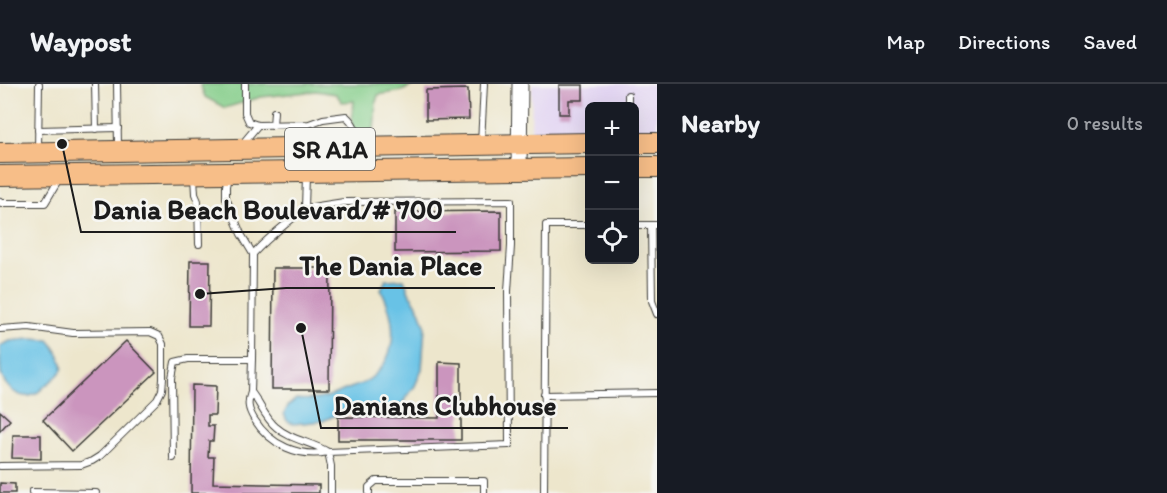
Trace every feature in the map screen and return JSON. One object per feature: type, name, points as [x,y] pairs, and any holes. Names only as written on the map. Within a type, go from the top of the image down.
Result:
[{"type":"main road","name":"SR A1A","points":[[0,153],[585,143]]},
{"type":"main road","points":[[639,143],[657,143]]},
{"type":"main road","points":[[229,173],[233,166],[246,158],[349,148]]},
{"type":"main road","points":[[88,175],[130,166],[137,162],[141,151]]},
{"type":"main road","points":[[639,167],[657,167]]},
{"type":"main road","name":"SR A1A","points":[[0,176],[585,168]]},
{"type":"street","points":[[519,168],[520,84]]},
{"type":"lane","points":[[38,152],[39,84]]},
{"type":"lane","points":[[95,84],[96,129]]},
{"type":"lane","points":[[117,84],[118,151]]},
{"type":"lane","points":[[245,84],[245,113],[249,122],[258,125],[309,124],[323,118],[346,116],[353,123],[357,132],[349,148]]},
{"type":"lane","points":[[481,145],[484,84]]},
{"type":"lane","points":[[628,95],[628,102]]},
{"type":"lane","points":[[273,112],[273,125]]},
{"type":"lane","points":[[238,150],[258,125]]},
{"type":"lane","points":[[38,130],[117,128]]},
{"type":"lane","points":[[305,208],[306,172]]},
{"type":"lane","points":[[229,173],[226,198],[241,234],[253,254],[251,392],[248,401],[250,413],[267,436],[279,445],[307,454],[509,445],[508,291],[511,201],[344,202],[305,208],[266,239],[253,254]]},
{"type":"lane","points":[[194,174],[195,194],[198,201],[199,244]]},
{"type":"lane","points":[[0,201],[1,203],[45,203],[62,175]]},
{"type":"lane","points":[[544,493],[546,225],[585,225]]},
{"type":"lane","points":[[654,225],[652,301],[657,314]]},
{"type":"lane","points":[[0,329],[29,327],[73,333],[150,332],[159,336],[163,344],[163,379],[162,390],[157,400],[92,462],[81,465],[0,466]]},
{"type":"lane","points":[[173,458],[172,378],[176,363],[188,359],[252,359]]},
{"type":"lane","points":[[251,392],[277,429],[328,452],[331,466],[331,493]]},
{"type":"lane","points":[[544,395],[657,393]]},
{"type":"lane","points":[[369,493],[369,487],[376,481],[452,480],[484,481],[484,493]]},
{"type":"lane","points":[[32,492],[96,493]]},
{"type":"shaded area","points":[[532,84],[657,84],[657,132],[639,133],[639,102],[585,102],[585,133],[531,134]]},
{"type":"green space","points":[[200,84],[415,84],[402,91],[378,95],[374,130],[351,131],[354,101],[342,102],[336,94],[316,91],[261,97],[225,108],[205,97]]},
{"type":"water","points":[[404,279],[425,325],[422,369],[415,386],[401,405],[388,409],[346,410],[323,421],[293,424],[287,421],[284,414],[288,406],[296,399],[310,400],[332,395],[365,382],[378,372],[385,362],[392,339],[390,314],[381,289],[386,280]]},
{"type":"water","points":[[49,340],[63,367],[59,374],[38,392],[23,396],[9,388],[3,379],[0,346],[10,341]]},
{"type":"building","points":[[559,85],[583,85],[583,100],[569,100],[569,114],[559,114]]},
{"type":"building","points":[[468,89],[469,119],[426,120],[426,90]]},
{"type":"building","points":[[501,211],[501,251],[395,252],[395,212]]},
{"type":"building","points":[[190,261],[210,261],[209,326],[189,326]]},
{"type":"building","points":[[273,268],[330,268],[329,389],[272,389]]},
{"type":"building","points":[[126,341],[156,372],[72,451],[43,420]]},
{"type":"building","points":[[439,362],[461,363],[461,440],[338,440],[338,417],[439,418]]},
{"type":"building","points":[[192,385],[216,386],[215,415],[208,415],[208,426],[214,426],[213,441],[209,441],[208,457],[214,457],[213,483],[319,485],[319,493],[191,493]]},
{"type":"building","points":[[0,411],[10,420],[0,431]]},
{"type":"building","points":[[13,435],[41,435],[41,459],[12,458]]},
{"type":"building","points":[[0,483],[15,484],[15,493],[0,493]]},
{"type":"place","name":"Dania Beach Boulevard/# 700","points":[[62,144]]},
{"type":"place","name":"The Dania Place","points":[[200,294]]},
{"type":"place","name":"Danians Clubhouse","points":[[301,328]]}]
